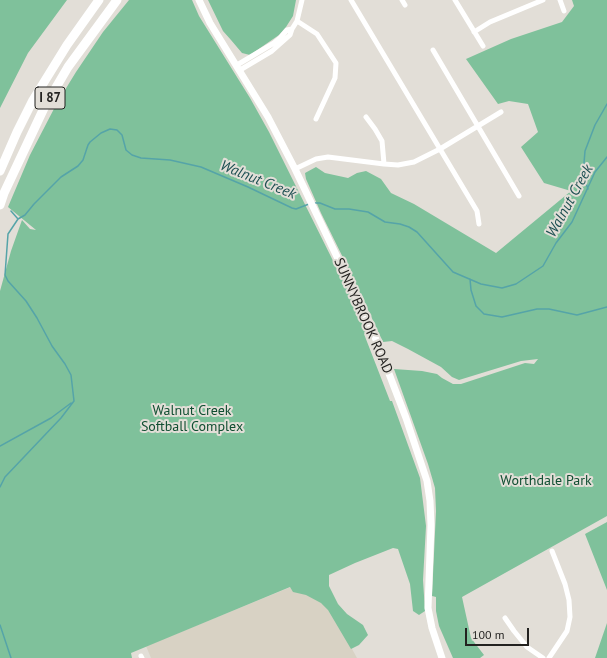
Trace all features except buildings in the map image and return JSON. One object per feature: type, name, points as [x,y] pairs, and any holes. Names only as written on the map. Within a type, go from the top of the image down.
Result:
[{"type":"highway","name":"I 87","points":[[0,170],[16,132],[33,100],[67,45],[99,0]]},
{"type":"highway","name":"I 87","points":[[0,205],[4,193],[44,108],[68,68],[117,0]]},
{"type":"main road","name":"SUNNYBROOK ROAD","points":[[199,0],[210,23],[268,117],[295,169],[373,332],[406,418],[427,481],[431,525],[428,608],[435,640],[442,658]]},
{"type":"street","points":[[238,67],[270,49],[290,35],[297,21],[302,0]]},
{"type":"street","points":[[351,0],[477,211],[479,224]]},
{"type":"street","points":[[455,0],[483,46]]},
{"type":"street","points":[[474,32],[495,20],[543,0]]},
{"type":"street","points":[[560,0],[564,11]]},
{"type":"street","points":[[297,21],[317,34],[336,63],[335,78],[316,119]]},
{"type":"street","points":[[433,50],[519,196]]},
{"type":"street","points":[[295,169],[316,159],[328,157],[398,165],[414,162],[440,149],[501,112]]},
{"type":"street","points":[[366,117],[382,141],[384,164]]},
{"type":"street","points":[[549,658],[567,631],[570,617],[569,600],[565,584],[552,551]]},
{"type":"street","points":[[505,618],[527,647],[543,658]]},
{"type":"shaded area","points":[[313,578],[357,658],[151,658],[146,646]]},
{"type":"green space","points":[[0,0],[67,0],[28,53],[0,108]]},
{"type":"green space","name":"Walnut Creek Softball Complex","points":[[129,0],[192,0],[199,16],[250,98],[269,132],[351,297],[369,336],[364,334],[390,401],[392,401],[420,478],[426,526],[423,580],[425,611],[419,615],[413,611],[410,584],[398,549],[393,548],[329,575],[329,586],[338,604],[347,614],[363,625],[368,635],[359,645],[351,649],[328,610],[321,603],[306,595],[293,592],[290,587],[131,653],[132,658],[0,658],[0,291],[11,251],[22,220],[30,229],[36,230],[8,207],[30,155],[57,103],[103,32]]},
{"type":"green space","points":[[208,0],[296,0],[293,16],[286,27],[279,35],[250,55],[242,53],[223,31]]},
{"type":"green space","name":"Worthdale Park","points":[[572,0],[607,0],[607,516],[462,597],[471,638],[484,655],[480,658],[453,658],[439,626],[436,611],[436,597],[432,596],[436,511],[435,488],[394,369],[422,371],[437,374],[453,384],[461,384],[525,363],[534,364],[538,359],[521,361],[459,380],[452,377],[441,367],[392,341],[383,342],[321,213],[306,179],[305,173],[316,167],[325,173],[348,178],[357,173],[366,171],[381,179],[391,193],[414,204],[496,253],[571,191],[544,183],[521,147],[538,132],[528,104],[509,101],[498,104],[466,59],[511,39],[562,22],[574,6]]},
{"type":"green space","points":[[607,522],[607,590],[585,534]]},
{"type":"green space","points":[[607,623],[607,658],[595,658]]},
{"type":"waterway","points":[[588,189],[583,175],[585,151],[595,125],[607,104]]},
{"type":"waterway","name":"Walnut Creek","points":[[0,487],[5,477],[61,418],[74,401],[71,375],[65,364],[52,346],[26,301],[8,281],[5,275],[8,234],[18,219],[25,215],[61,177],[78,166],[83,160],[90,142],[101,133],[110,129],[117,130],[122,135],[126,150],[132,155],[141,158],[170,160],[201,167],[292,208],[296,209],[309,204]]},
{"type":"waterway","name":"Walnut Creek","points":[[313,203],[320,203],[335,209],[349,209],[368,212],[385,222],[409,227],[417,232],[453,272],[481,284],[502,288],[516,284],[543,266],[556,243],[572,222],[595,172],[607,157]]},
{"type":"waterway","name":"Walnut Creek","points":[[11,211],[18,219]]},
{"type":"waterway","points":[[470,279],[471,290],[476,306],[484,314],[502,317],[537,309],[549,309],[577,315],[607,307]]},
{"type":"waterway","points":[[0,446],[51,418],[71,403]]},
{"type":"waterway","points":[[0,625],[11,658]]}]
